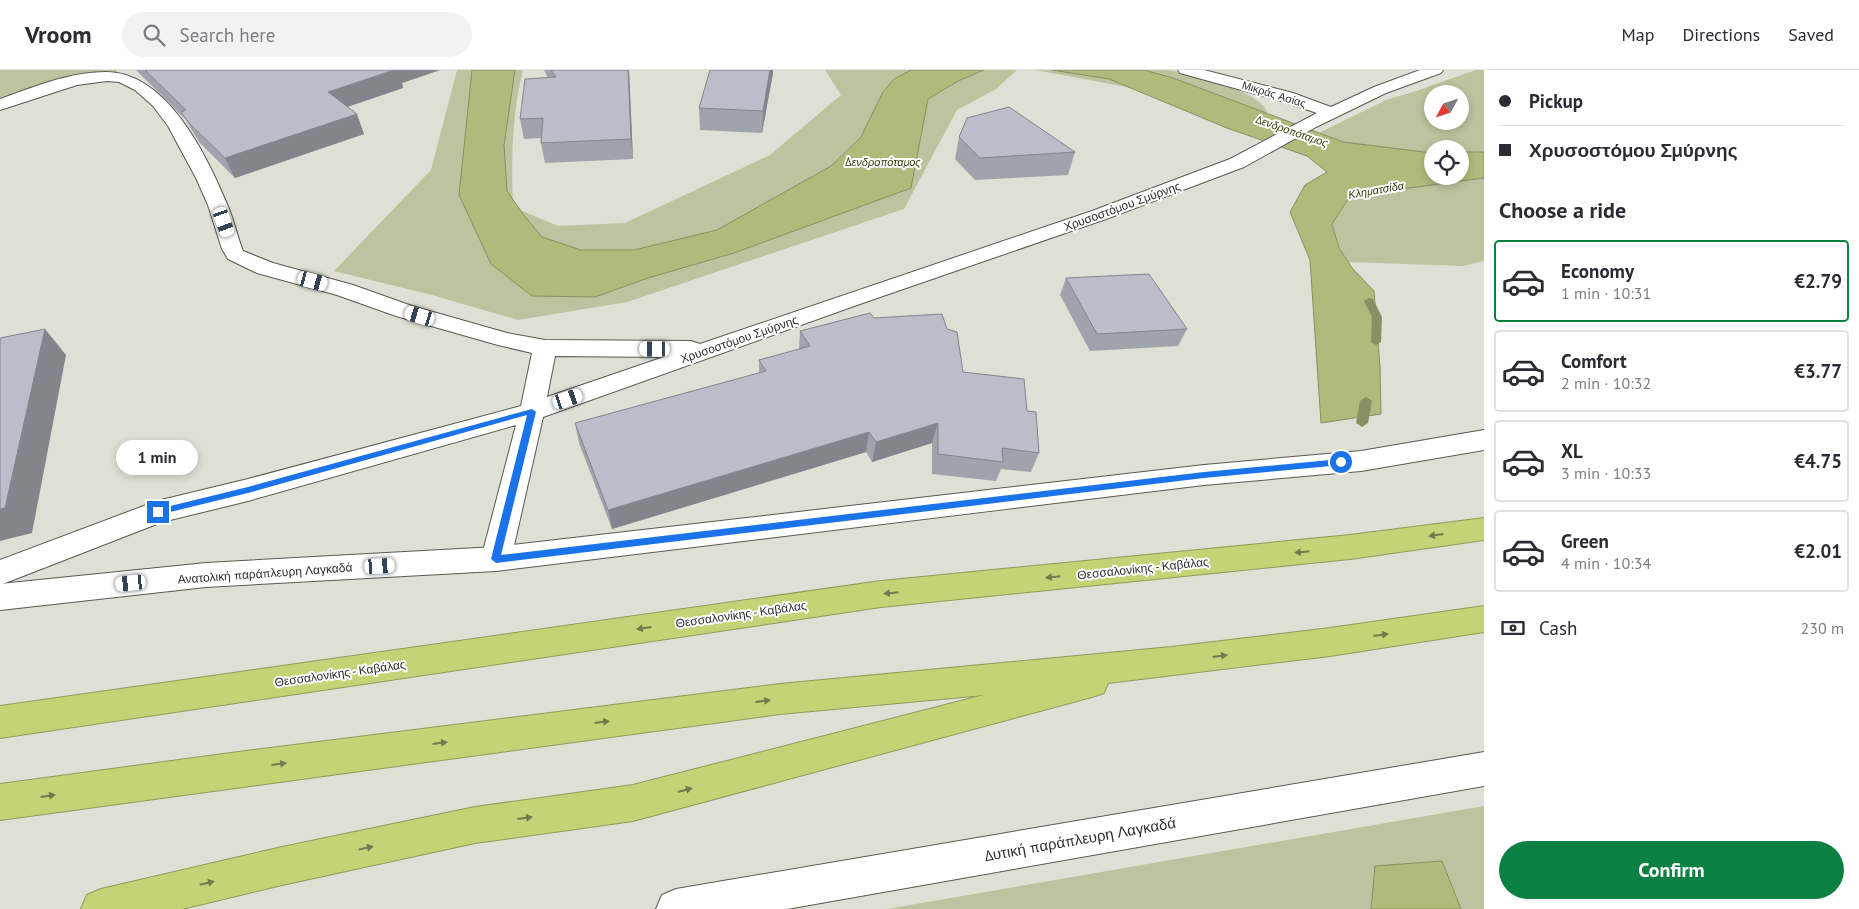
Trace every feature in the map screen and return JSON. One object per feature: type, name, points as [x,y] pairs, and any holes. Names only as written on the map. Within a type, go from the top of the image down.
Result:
[{"type":"highway","name":"Θεσσαλονίκης - Καβάλας","points":[[0,722],[882,594],[1350,547],[1484,529]]},
{"type":"highway","points":[[0,802],[780,699],[1171,662],[1330,642],[1484,619]]},
{"type":"highway","points":[[101,909],[282,866],[475,825],[632,804],[1171,662]]},
{"type":"street","name":"Μικράς Ασίας","points":[[1186,70],[1287,97],[1332,113]]},
{"type":"street","name":"Χρυσοστόμου Σμύρνης","points":[[0,573],[158,512],[248,490],[532,412],[1152,196],[1237,163],[1310,123],[1380,90],[1435,70]]},
{"type":"street","points":[[0,105],[82,79],[106,76],[133,81],[161,106],[198,159],[217,201],[235,255],[265,268],[345,290],[469,331],[545,348],[710,349]]},
{"type":"street","points":[[496,559],[532,412],[545,348]]},
{"type":"street","name":"Ανατολική παράπλευρη Λαγκαδά","points":[[0,597],[206,575],[496,559],[1204,475],[1361,460],[1484,440]]},
{"type":"street","name":"Δυτική παράπλευρη Λαγκαδά","points":[[676,909],[1484,769]]},
{"type":"shaded area","points":[[0,70],[117,70],[116,73],[103,73],[0,100]]},
{"type":"shaded area","points":[[457,70],[523,70],[513,138],[513,207],[558,226],[625,223],[770,155],[841,95],[825,70],[1017,70],[996,89],[957,110],[904,209],[627,302],[518,320],[432,295],[334,271],[431,170]]},
{"type":"shaded area","points":[[1035,70],[1175,71],[1239,90],[1263,105],[1267,113]]},
{"type":"shaded area","points":[[1476,70],[1484,70],[1484,152],[1469,152],[1469,140],[1424,140],[1424,152],[1343,142],[1319,133],[1386,100],[1424,88],[1424,130],[1469,130],[1469,85],[1433,85]]},
{"type":"shaded area","points":[[1484,178],[1484,261],[1463,266],[1349,262],[1339,248],[1332,224],[1348,199],[1379,192],[1432,185],[1469,185],[1469,180]]},
{"type":"shaded area","points":[[1484,806],[1484,909],[887,909]]},
{"type":"water","name":"Δενδροπόταμος","points":[[472,70],[515,70],[504,145],[507,191],[542,237],[581,250],[634,250],[717,230],[831,166],[861,137],[883,92],[894,79],[911,70],[984,70],[958,81],[928,99],[911,188],[734,253],[648,278],[595,297],[532,296],[491,264],[459,195]]},
{"type":"water","name":"Δενδροπόταμος","points":[[1052,70],[1144,70],[1173,78],[1343,142],[1424,152],[1424,185],[1432,185],[1379,192],[1348,199],[1332,224],[1339,248],[1353,269],[1374,291],[1380,366],[1381,414],[1321,423],[1310,260],[1290,212],[1305,185],[1327,172],[1307,156],[1227,128],[1109,79]]},
{"type":"water","name":"Δενδροπόταμος","points":[[1469,152],[1484,152],[1484,178],[1469,180]]},
{"type":"water","points":[[1442,861],[1461,909],[1371,909],[1375,866]]},
{"type":"building","points":[[145,70],[394,70],[328,92],[357,114],[225,158],[188,122],[181,112],[186,110]]},
{"type":"building","points":[[551,70],[628,70],[631,139],[541,143],[543,118],[520,119],[525,79],[556,77]]},
{"type":"building","points":[[710,70],[770,70],[763,111],[699,108]]},
{"type":"building","points":[[1009,107],[1075,152],[980,158],[959,137],[967,118]]},
{"type":"building","points":[[1149,274],[1187,329],[1097,334],[1066,278]]},
{"type":"building","points":[[870,313],[874,318],[942,314],[947,329],[957,332],[963,372],[1024,379],[1027,411],[1036,412],[1039,453],[1002,448],[1003,462],[938,454],[938,423],[876,442],[869,432],[608,510],[575,423],[766,371],[759,360],[810,346],[800,331]]},
{"type":"building","points":[[45,329],[5,508],[0,509],[0,338]]},
{"type":"waterway","name":"Κληματσίδα","points":[[1369,301],[1377,317],[1376,342]]},
{"type":"waterway","name":"Κληματσίδα","points":[[1362,423],[1366,401]]},
{"type":"route","points":[[158,512],[248,490],[532,412],[496,559],[1204,475],[1341,462]]}]
